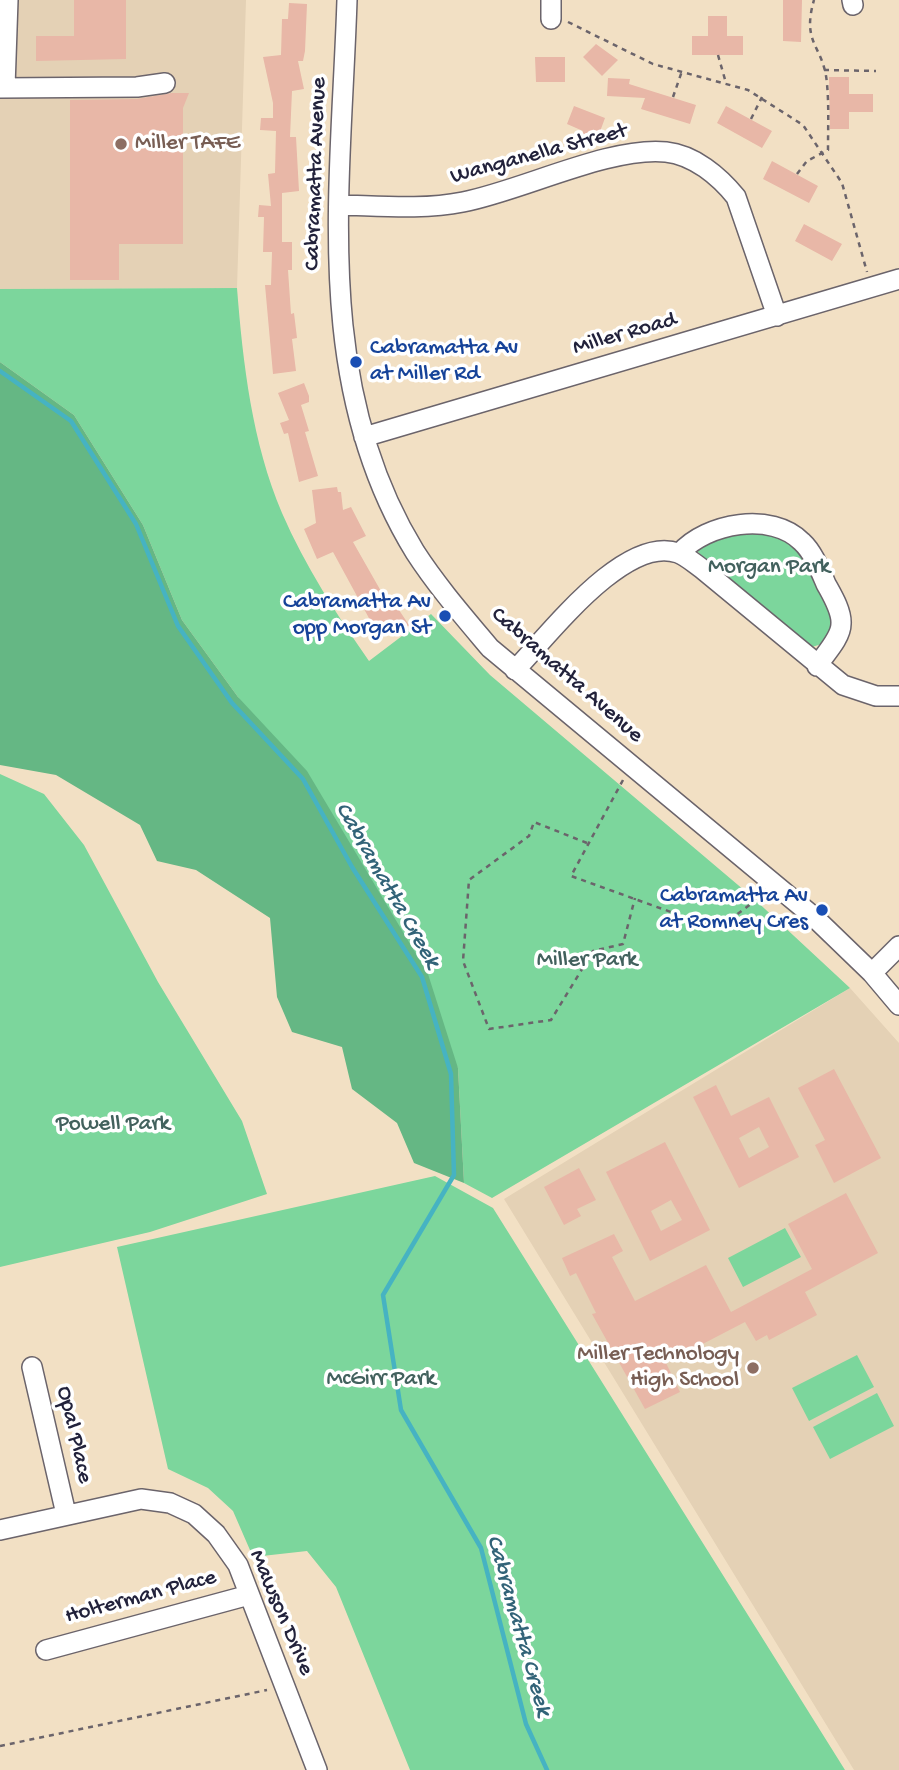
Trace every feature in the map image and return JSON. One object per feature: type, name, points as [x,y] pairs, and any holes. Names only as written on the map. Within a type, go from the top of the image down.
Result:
[{"type":"street","points":[[8,0],[3,88],[137,87],[165,83]]},
{"type":"street","name":"Cabramatta Avenue","points":[[347,0],[340,205],[341,334],[352,398],[364,437],[389,503],[416,554],[455,608],[490,648],[814,917],[872,973],[899,1005]]},
{"type":"street","name":"Wanganella Street","points":[[340,205],[425,208],[465,202],[620,156],[667,152],[702,166],[723,181],[736,197],[777,316]]},
{"type":"street","name":"Miller Road","points":[[364,437],[899,279]]},
{"type":"street","points":[[680,554],[702,536],[757,524],[777,527],[804,543],[832,595],[841,623],[836,638],[817,666]]},
{"type":"street","points":[[515,670],[619,565],[645,554],[680,554],[843,685],[876,696],[899,696]]},
{"type":"street","points":[[872,973],[899,946]]},
{"type":"street","name":"Opal Place","points":[[32,1367],[66,1514]]},
{"type":"street","name":"Mawson Drive","points":[[0,1530],[141,1499],[170,1503],[194,1514],[216,1534],[238,1565],[314,1769]]},
{"type":"street","name":"Holterman Place","points":[[46,1650],[249,1595]]},
{"type":"path","points":[[797,174],[807,161],[825,154],[828,150],[827,82],[808,31],[814,0]]},
{"type":"path","points":[[551,10],[570,23],[653,64],[726,83],[762,97],[803,125],[842,183],[867,272]]},
{"type":"path","points":[[718,55],[726,83]]},
{"type":"path","points":[[824,70],[876,71]]},
{"type":"path","points":[[673,97],[682,71]]},
{"type":"path","points":[[751,119],[762,97]]},
{"type":"path","points":[[624,779],[571,876],[718,929],[761,897]]},
{"type":"path","points":[[587,843],[534,822],[529,835],[470,880],[463,961],[489,1029],[551,1020],[593,951],[623,944],[635,898]]},
{"type":"path","points":[[0,1746],[284,1686]]},
{"type":"shaded area","name":"Miller TAFE","points":[[0,0],[246,0],[237,288],[0,289]]},
{"type":"shaded area","name":"Miller Technology High School","points":[[850,988],[899,1043],[899,1770],[854,1770],[504,1199]]},
{"type":"green space","name":"Miller Park","points":[[237,288],[250,402],[272,486],[291,533],[311,571],[369,661],[431,614],[490,675],[751,896],[850,988],[492,1198],[464,1183],[458,1068],[238,697],[182,620],[143,525],[74,415],[0,362],[0,289]]},
{"type":"green space","points":[[0,362],[74,415],[143,525],[182,620],[238,697],[307,771],[428,974],[458,1068],[464,1183],[414,1163],[397,1123],[352,1089],[342,1047],[292,1032],[277,997],[270,918],[196,870],[157,861],[140,825],[56,775],[0,765]]},
{"type":"green space","name":"Morgan Park","points":[[774,533],[803,553],[835,617],[825,643],[812,647],[714,569],[697,551],[723,536]]},
{"type":"green space","name":"Powell Park","points":[[0,774],[44,794],[84,845],[158,982],[242,1121],[267,1194],[150,1232],[0,1267]]},
{"type":"green space","name":"McGirr Park","points":[[435,1176],[493,1208],[845,1770],[410,1770],[336,1587],[307,1551],[253,1557],[233,1511],[208,1488],[168,1469],[117,1247]]},
{"type":"green space","points":[[785,1228],[801,1257],[743,1287],[728,1258]]},
{"type":"green space","points":[[857,1355],[874,1387],[809,1421],[792,1388]]},
{"type":"green space","points":[[877,1393],[894,1426],[830,1459],[813,1427]]},
{"type":"building","points":[[74,0],[126,0],[126,59],[36,61],[36,36],[74,36]]},
{"type":"building","points":[[783,0],[802,0],[801,42],[783,41]]},
{"type":"building","points":[[289,3],[307,4],[305,51],[303,61],[298,61],[304,89],[292,91],[290,137],[296,137],[299,191],[282,193],[282,242],[292,242],[292,270],[288,270],[291,314],[294,313],[297,338],[292,339],[296,371],[273,374],[265,285],[271,285],[272,252],[263,252],[264,217],[258,217],[259,205],[271,206],[268,174],[275,173],[276,131],[260,130],[261,118],[273,118],[273,103],[263,57],[281,55],[282,19],[288,19]]},
{"type":"building","points":[[708,16],[727,16],[727,36],[743,36],[743,55],[692,55],[692,36],[708,36]]},
{"type":"building","points":[[596,44],[618,60],[602,76],[583,57]]},
{"type":"building","points":[[535,57],[565,57],[565,82],[536,82]]},
{"type":"building","points":[[829,77],[849,77],[849,94],[873,94],[873,112],[849,112],[849,129],[830,129]]},
{"type":"building","points":[[608,78],[630,79],[629,84],[696,105],[690,124],[641,109],[645,98],[607,96]]},
{"type":"building","points":[[189,93],[183,108],[183,244],[119,244],[119,280],[70,280],[70,100],[137,99]]},
{"type":"building","points":[[574,106],[605,118],[598,137],[582,134],[583,131],[567,124]]},
{"type":"building","points":[[726,106],[772,131],[762,148],[717,123]]},
{"type":"building","points":[[772,161],[818,186],[809,203],[763,179]]},
{"type":"building","points":[[804,224],[842,244],[832,261],[795,241]]},
{"type":"building","points":[[304,383],[309,396],[309,402],[301,405],[309,431],[305,432],[318,476],[299,482],[288,433],[284,434],[280,423],[289,420],[278,393]]},
{"type":"building","points":[[337,487],[338,492],[341,492],[343,510],[351,507],[366,536],[353,542],[390,607],[395,604],[409,625],[399,632],[396,627],[376,640],[365,624],[370,620],[333,552],[317,559],[304,529],[316,523],[312,490]]},
{"type":"building","points":[[834,1069],[881,1158],[834,1183],[815,1145],[825,1140],[798,1088]]},
{"type":"building","points":[[716,1085],[731,1116],[769,1097],[799,1157],[739,1188],[693,1097]],"holes":[[[759,1127],[769,1147],[749,1158],[739,1138]]]},
{"type":"building","points":[[665,1142],[710,1230],[650,1261],[606,1172]],"holes":[[[671,1200],[682,1220],[661,1231],[651,1211]]]},
{"type":"building","points":[[579,1168],[596,1200],[577,1209],[581,1216],[564,1225],[544,1187]]},
{"type":"building","points":[[846,1193],[878,1253],[805,1292],[817,1315],[769,1340],[767,1335],[756,1341],[745,1322],[666,1363],[680,1392],[645,1409],[592,1314],[596,1313],[576,1273],[570,1276],[562,1258],[614,1234],[623,1251],[612,1257],[635,1301],[706,1265],[731,1312],[812,1269],[788,1224]]},
{"type":"waterway","name":"Cabramatta Creek","points":[[0,371],[71,421],[136,524],[178,626],[232,703],[303,779],[352,867],[422,977],[451,1074],[454,1175],[383,1295],[401,1410],[481,1548],[526,1724],[547,1770]]},
{"type":"place","name":"Miller TAFE","points":[[121,144]]},
{"type":"place","name":"Cabramatta Av at Miller Rd","points":[[356,362]]},
{"type":"place","name":"Cabramatta Av opp Morgan St","points":[[445,616]]},
{"type":"place","name":"Cabramatta Av at Romney Cres","points":[[822,910]]},
{"type":"place","name":"Miller Technology High School","points":[[753,1368]]}]
